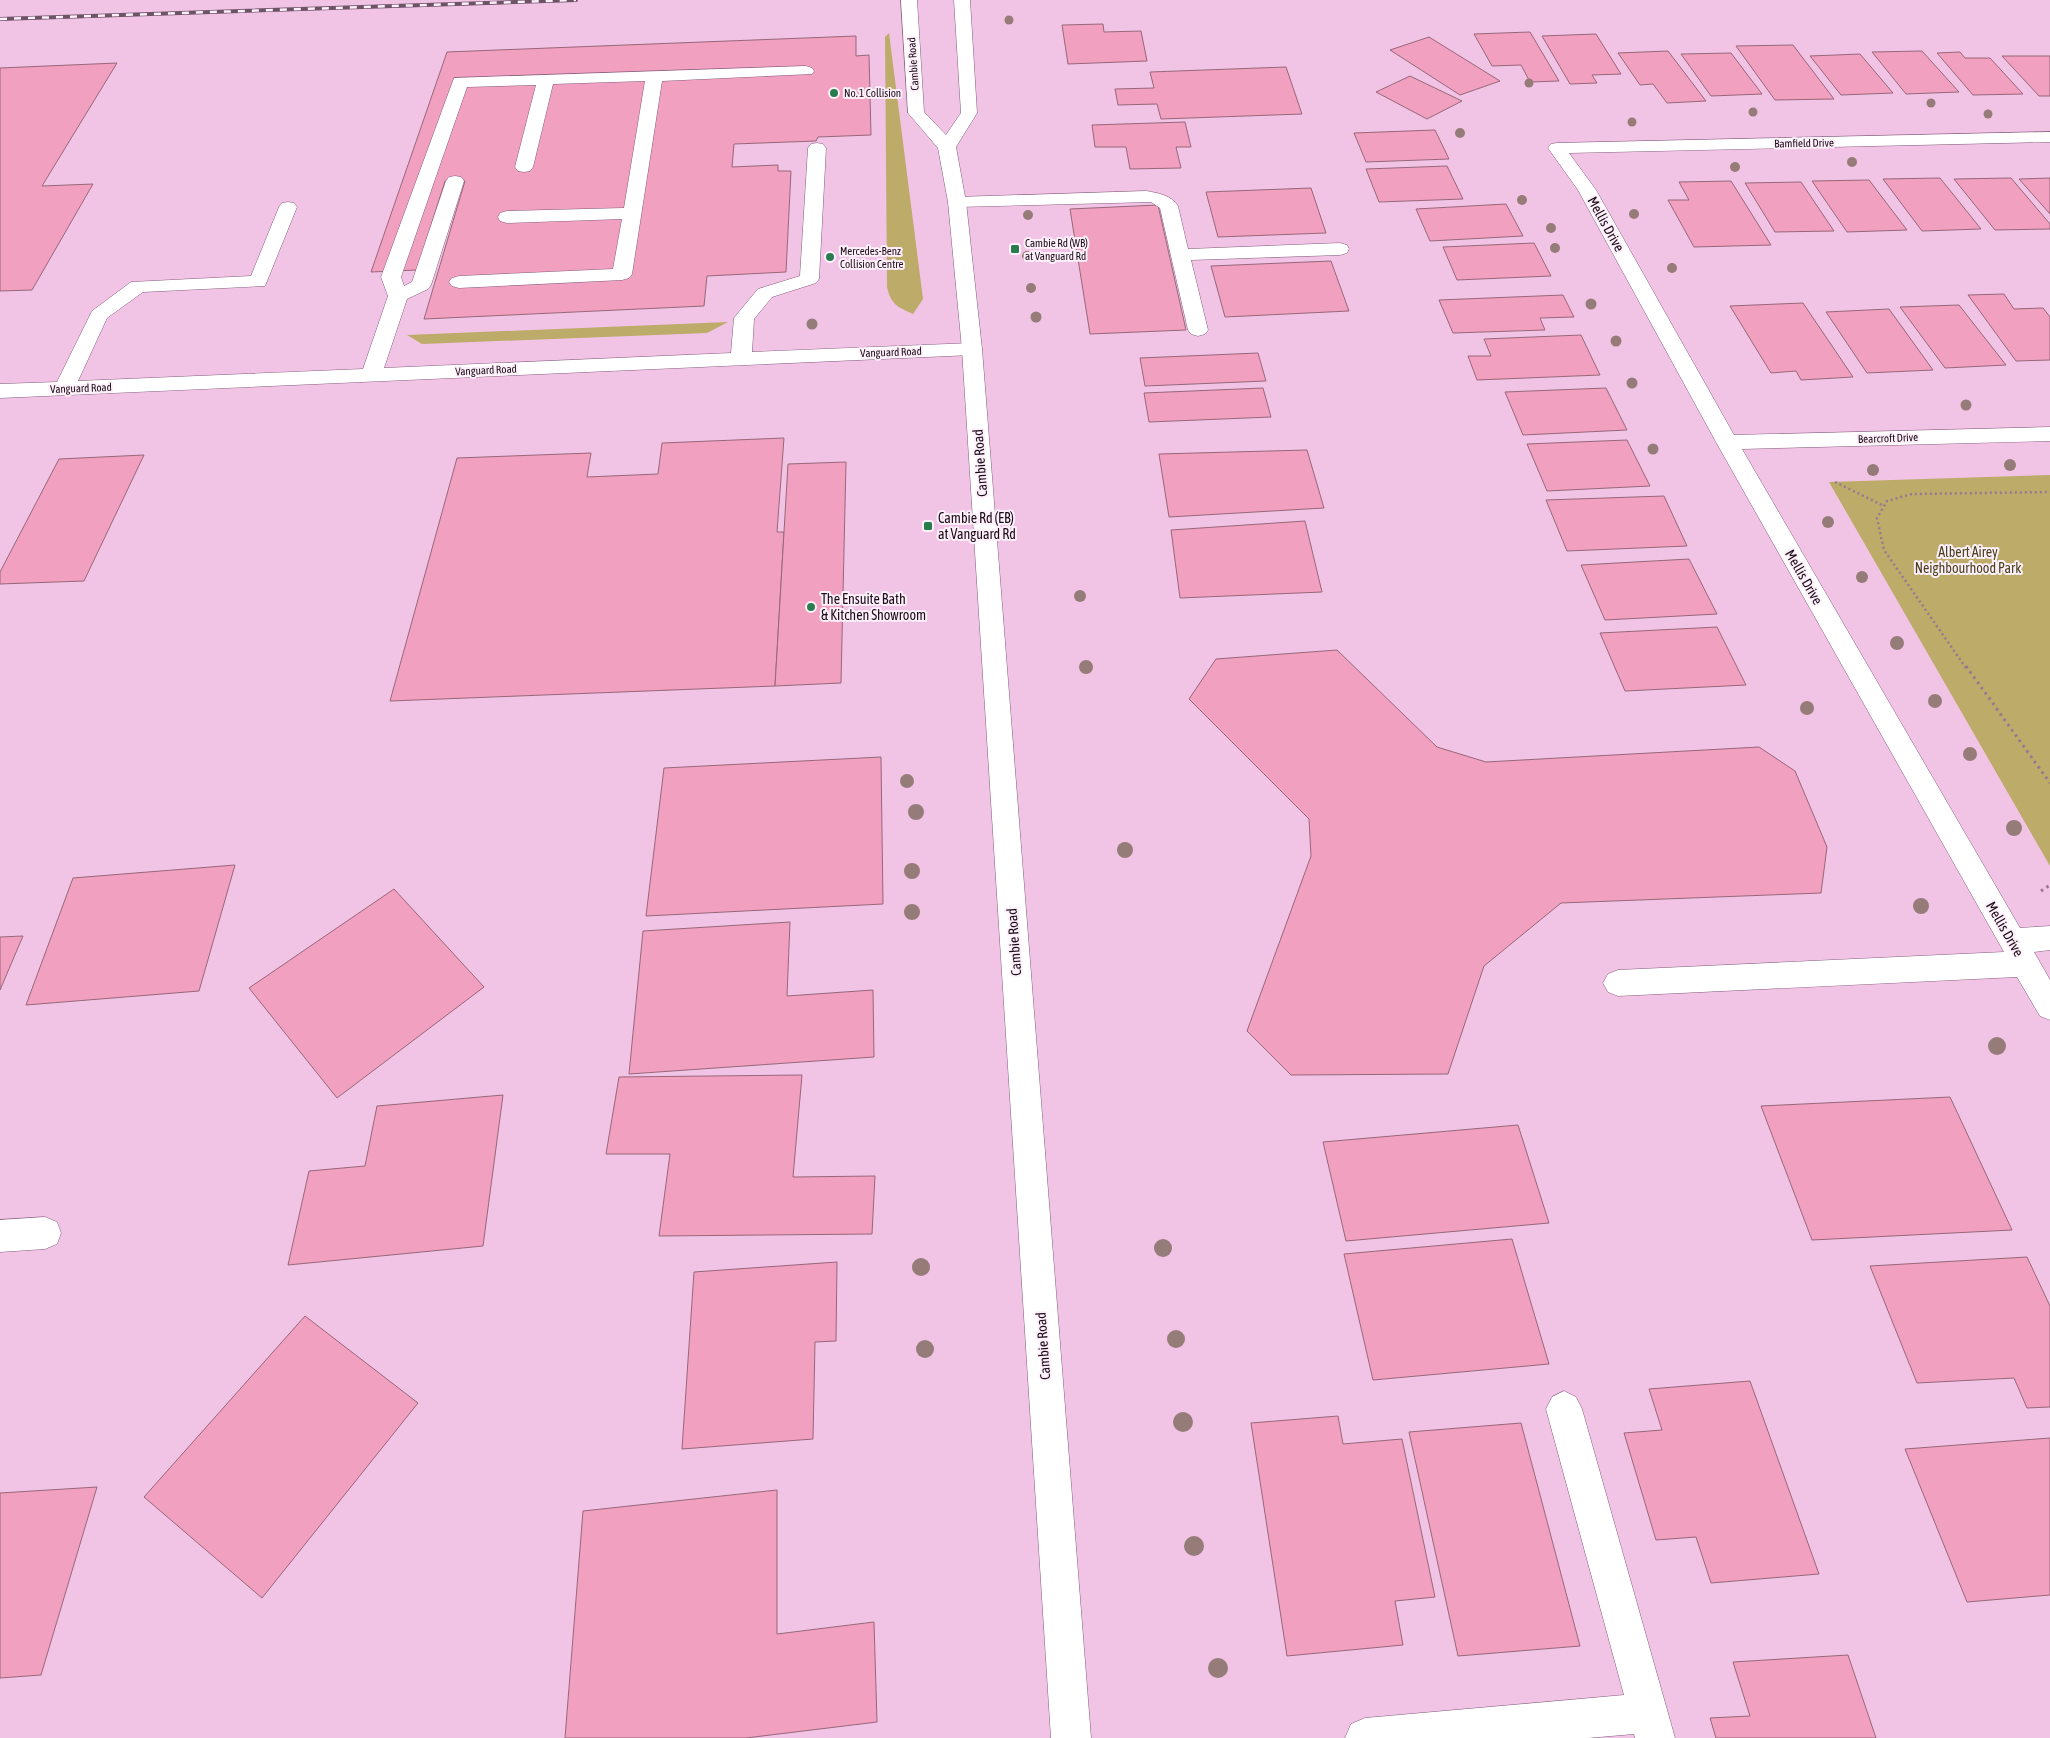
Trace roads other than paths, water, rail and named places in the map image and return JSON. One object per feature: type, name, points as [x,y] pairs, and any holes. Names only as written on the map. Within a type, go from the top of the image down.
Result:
[{"type":"street","name":"Cambie Road","points":[[909,0],[916,113],[947,146],[956,202],[972,349],[1071,1738]]},
{"type":"street","points":[[947,146],[969,114],[962,0]]},
{"type":"street","points":[[371,375],[398,296],[390,277],[460,82],[806,71]]},
{"type":"street","points":[[459,282],[622,274],[654,76]]},
{"type":"street","points":[[524,167],[546,79]]},
{"type":"street","name":"Bamfield Drive","points":[[1557,148],[2050,137]]},
{"type":"street","points":[[740,359],[744,318],[764,293],[809,279],[818,148]]},
{"type":"street","name":"Mellis Drive","points":[[1557,148],[1587,190],[1727,442],[2050,1007]]},
{"type":"street","points":[[398,296],[421,285],[455,181]]},
{"type":"street","points":[[956,202],[1146,196],[1157,198],[1168,206],[1198,330]]},
{"type":"street","points":[[64,388],[99,315],[138,286],[258,282],[288,207]]},
{"type":"street","points":[[507,217],[631,213]]},
{"type":"street","points":[[1180,255],[1340,250]]},
{"type":"street","name":"Vanguard Road","points":[[0,391],[972,349]]},
{"type":"street","name":"Bearcroft Drive","points":[[1727,442],[2050,434]]},
{"type":"street","points":[[1618,983],[2018,952],[2050,938]]},
{"type":"street","points":[[0,1236],[45,1233]]},
{"type":"street","points":[[1365,1738],[1651,1726],[1564,1409]]},
{"type":"railway","points":[[0,19],[576,0]]},
{"type":"place","name":"No. 1 Collision","points":[[834,93]]},
{"type":"place","name":"Cambie Rd (WB) at Vanguard Rd","points":[[1015,249]]},
{"type":"place","name":"Mercedes-Benz Collision Centre","points":[[830,257]]},
{"type":"place","name":"Cambie Rd (EB) at Vanguard Rd","points":[[928,526]]},
{"type":"place","name":"The Ensuite Bath & Kitchen Showroom","points":[[811,607]]},
{"type":"park label","name":"Albert Airey Neighbourhood Park","points":[[1968,560]]}]
